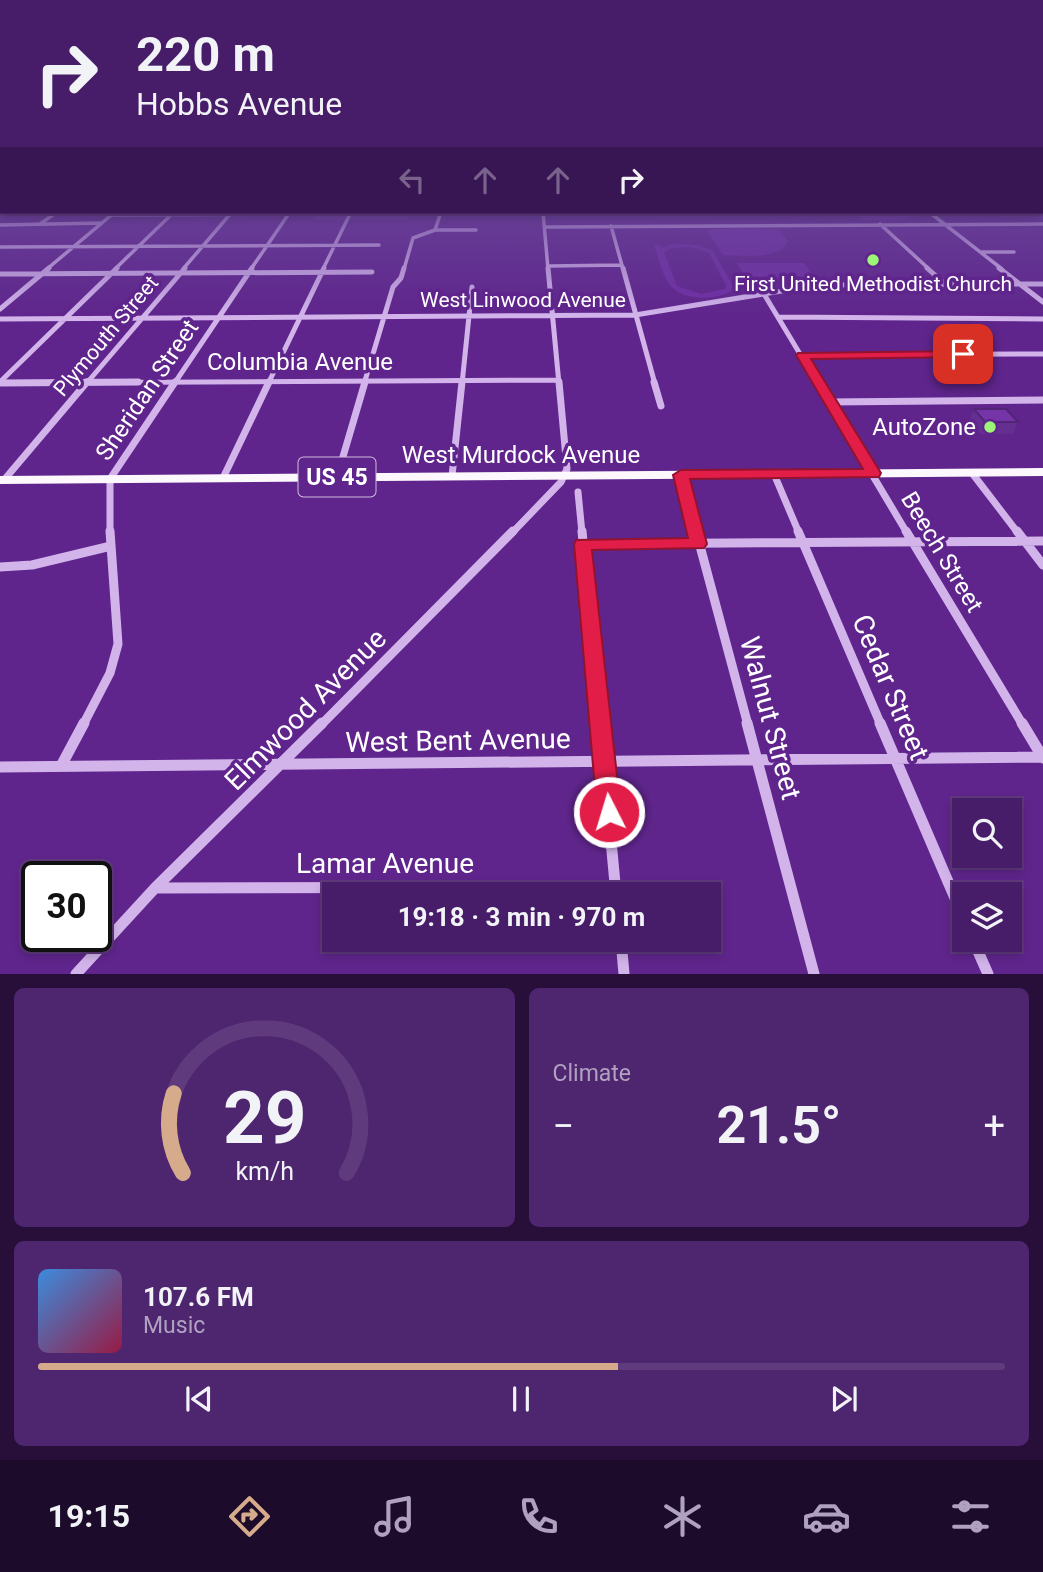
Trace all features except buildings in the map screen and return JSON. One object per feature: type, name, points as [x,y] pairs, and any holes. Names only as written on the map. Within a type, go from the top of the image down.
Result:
[{"type":"main road","name":"West Murdock Avenue","points":[[2,480],[1043,472]]},
{"type":"street","points":[[0,309],[99,225]]},
{"type":"street","points":[[0,382],[160,225]]},
{"type":"street","name":"Plymouth Street","points":[[2,480],[220,225]]},
{"type":"street","name":"Sheridan Street","points":[[61,766],[116,658],[118,644],[107,487],[110,479],[281,225]]},
{"type":"street","points":[[223,478],[345,225]]},
{"type":"street","points":[[435,230],[437,225]]},
{"type":"street","points":[[564,475],[567,469],[545,227],[685,225]]},
{"type":"street","points":[[882,225],[946,285]]},
{"type":"street","points":[[946,225],[1043,302]]},
{"type":"street","points":[[611,226],[661,406]]},
{"type":"street","points":[[337,477],[393,287],[401,278],[413,238],[435,230],[476,230]]},
{"type":"street","points":[[0,247],[379,245]]},
{"type":"street","points":[[979,252],[1014,251]]},
{"type":"street","points":[[549,266],[622,265]]},
{"type":"street","points":[[0,274],[372,272]]},
{"type":"street","name":"West Linwood Avenue","points":[[0,319],[635,315],[818,285],[1043,284]]},
{"type":"street","points":[[452,477],[472,287]]},
{"type":"street","name":"Beech Street","points":[[764,294],[1043,757]]},
{"type":"street","points":[[779,317],[1043,319]]},
{"type":"street","points":[[802,355],[1043,354]]},
{"type":"street","name":"Columbia Avenue","points":[[0,382],[558,380]]},
{"type":"street","points":[[830,402],[1043,400]]},
{"type":"street","points":[[972,473],[1043,565]]},
{"type":"street","name":"Cedar Street","points":[[774,474],[952,891]]},
{"type":"street","name":"Elmwood Avenue","points":[[76,974],[155,888],[450,596],[561,482],[564,475]]},
{"type":"street","name":"Walnut Street","points":[[681,475],[814,974]]},
{"type":"street","points":[[578,492],[615,882]]},
{"type":"street","points":[[582,544],[1043,541]]},
{"type":"street","points":[[0,567],[43,564],[111,546]]},
{"type":"street","name":"West Bent Avenue","points":[[0,767],[1043,757]]},
{"type":"street","name":"Lamar Avenue","points":[[155,888],[322,889]]},
{"type":"street","points":[[622,952],[624,974]]},
{"type":"street","points":[[978,952],[988,974]]},
{"type":"shaded area","points":[[778,229],[788,241],[776,252],[768,254],[723,255],[707,231]]},
{"type":"shaded area","points":[[674,244],[697,245],[713,251],[732,284],[731,291],[701,298],[677,292],[666,278],[654,245],[660,245],[662,248]],"holes":[[[690,247],[709,253],[726,285],[725,289],[701,294],[677,286],[664,252],[672,248]]]},
{"type":"shaded area","points":[[737,263],[804,263],[817,281],[747,281]]},
{"type":"place","name":"First United Methodist Church","points":[[873,260]]},
{"type":"place","name":"AutoZone","points":[[990,427]]},
{"type":"route","points":[[609,812],[582,544],[698,544],[681,475],[873,473],[802,355],[963,354]]}]
